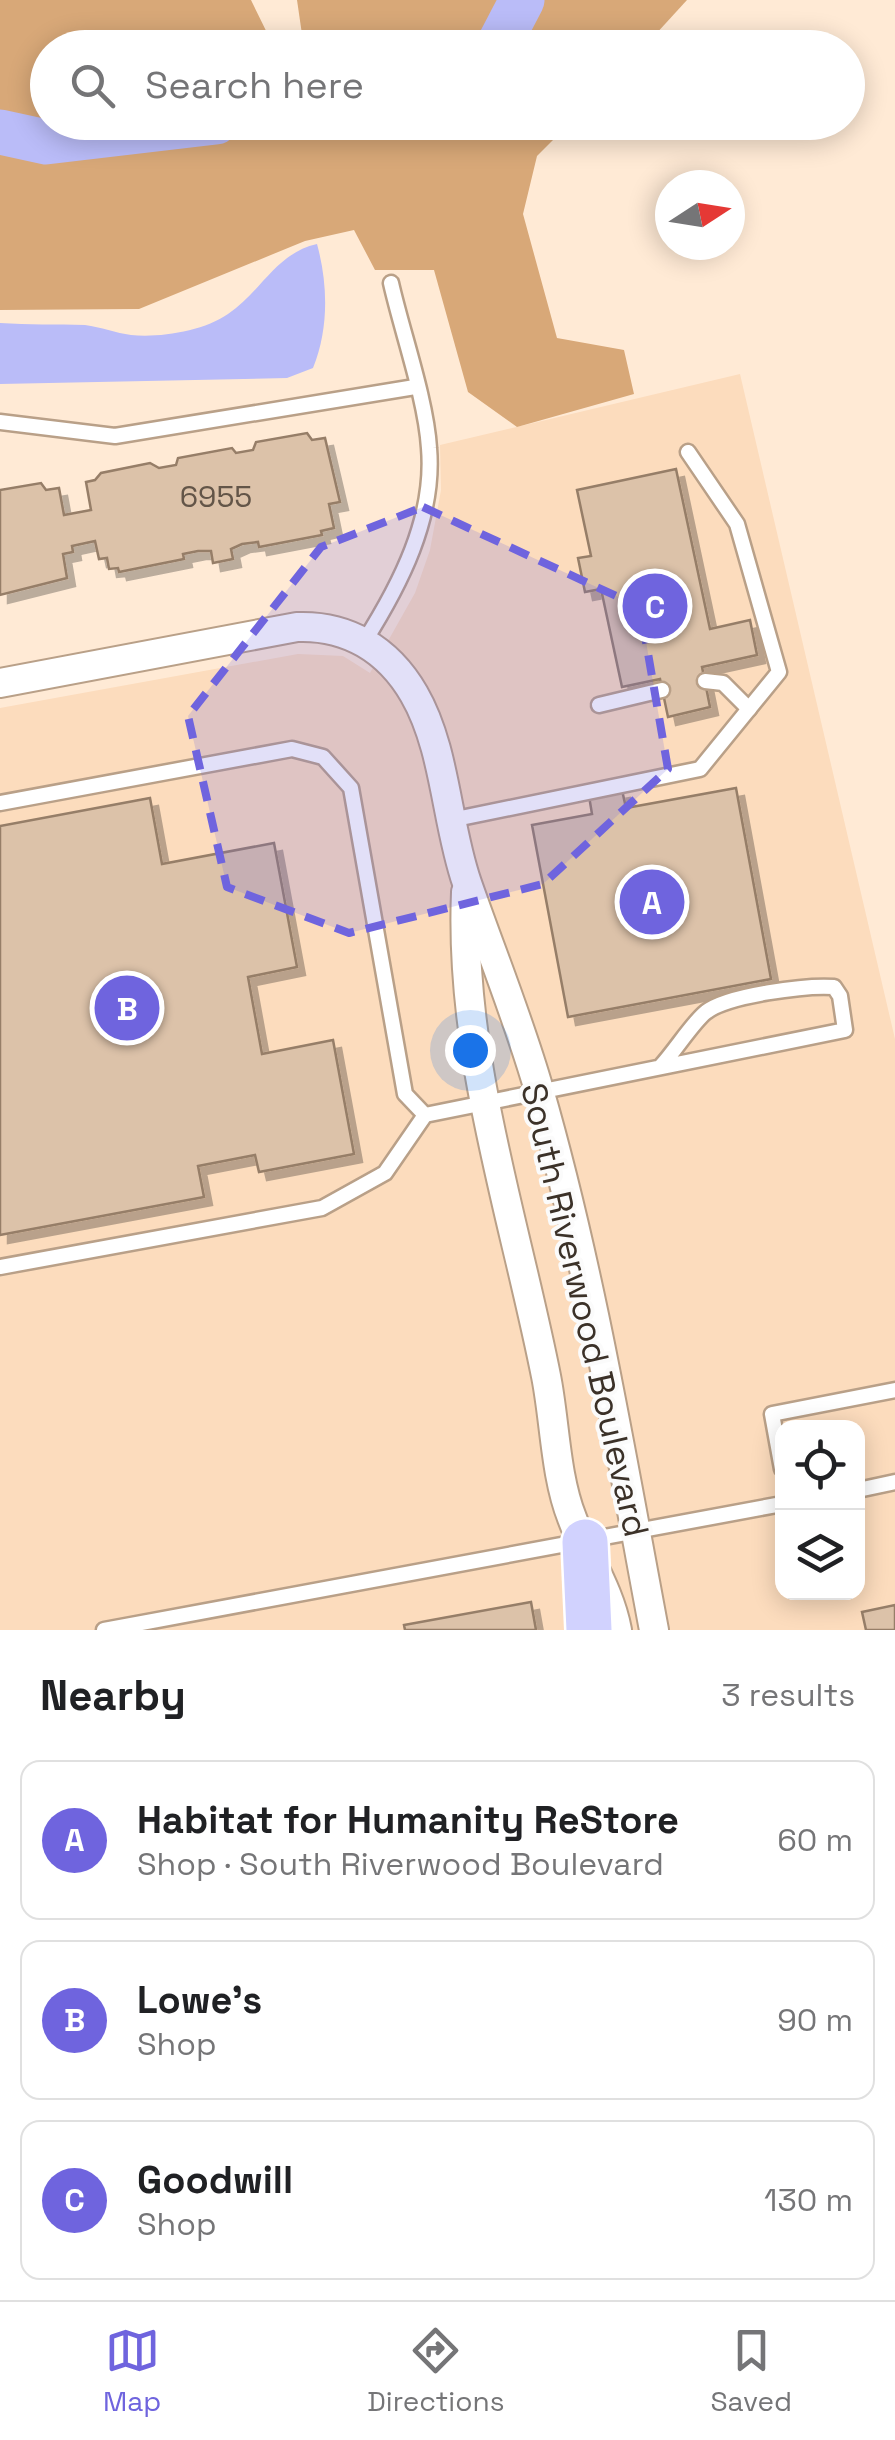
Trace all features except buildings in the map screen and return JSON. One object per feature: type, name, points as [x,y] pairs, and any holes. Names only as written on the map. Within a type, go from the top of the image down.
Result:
[{"type":"main road","points":[[585,1542],[589,1630]]},
{"type":"street","name":"South Riverwood Boulevard","points":[[0,684],[296,626],[328,626],[352,632],[390,662],[414,694],[430,734],[466,880],[539,1090],[598,1334],[654,1630]]},
{"type":"street","name":"South Riverwood Boulevard","points":[[466,880],[463,958],[484,1101],[546,1375],[572,1518],[611,1597],[617,1630]]},
{"type":"lane","points":[[364,642],[397,590],[421,527],[430,449],[391,283]]},
{"type":"lane","points":[[0,422],[115,436],[415,387]]},
{"type":"lane","points":[[450,820],[700,769],[780,672],[737,524],[688,452]]},
{"type":"lane","points":[[705,681],[723,683],[750,709]]},
{"type":"lane","points":[[598,705],[662,690]]},
{"type":"lane","points":[[0,803],[292,749],[322,757],[351,788],[405,1094],[425,1115]]},
{"type":"lane","points":[[0,1267],[322,1208],[385,1173],[425,1115],[845,1030],[840,996],[834,987],[815,986],[720,1004],[704,1013],[662,1066]]},
{"type":"lane","points":[[775,1430],[772,1414],[895,1390]]},
{"type":"lane","points":[[865,1488],[895,1482]]},
{"type":"lane","points":[[111,1629],[158,1625],[775,1505]]},
{"type":"highlighted area","points":[[423,507],[640,607],[668,769],[543,884],[349,933],[227,887],[188,716],[321,547]]},
{"type":"shaded area","points":[[0,0],[251,0],[266,30],[30,30],[30,140],[553,140],[537,156],[523,214],[557,338],[624,350],[634,394],[517,427],[468,392],[434,270],[375,270],[354,230],[305,241],[139,309],[0,310]]},
{"type":"shaded area","points":[[297,0],[687,0],[660,30],[301,30]]},
{"type":"shaded area","points":[[740,374],[895,1039],[895,1630],[0,1630],[0,708],[298,654],[343,656],[370,673],[415,593],[430,550],[441,490],[440,445]]},
{"type":"water","points":[[317,244],[325,306],[322,338],[313,368],[287,378],[0,384],[0,323],[85,325],[143,336],[194,329],[228,314],[290,256]]},
{"type":"waterway","points":[[506,30],[522,0]]},
{"type":"waterway","points":[[0,132],[30,139]]},
{"type":"waterway","points":[[37,140],[63,140]]},
{"type":"place","name":"Goodwill","points":[[655,606]]},
{"type":"place","name":"Habitat for Humanity ReStore","points":[[652,902]]},
{"type":"place","name":"Lowe's","points":[[127,1008]]}]
